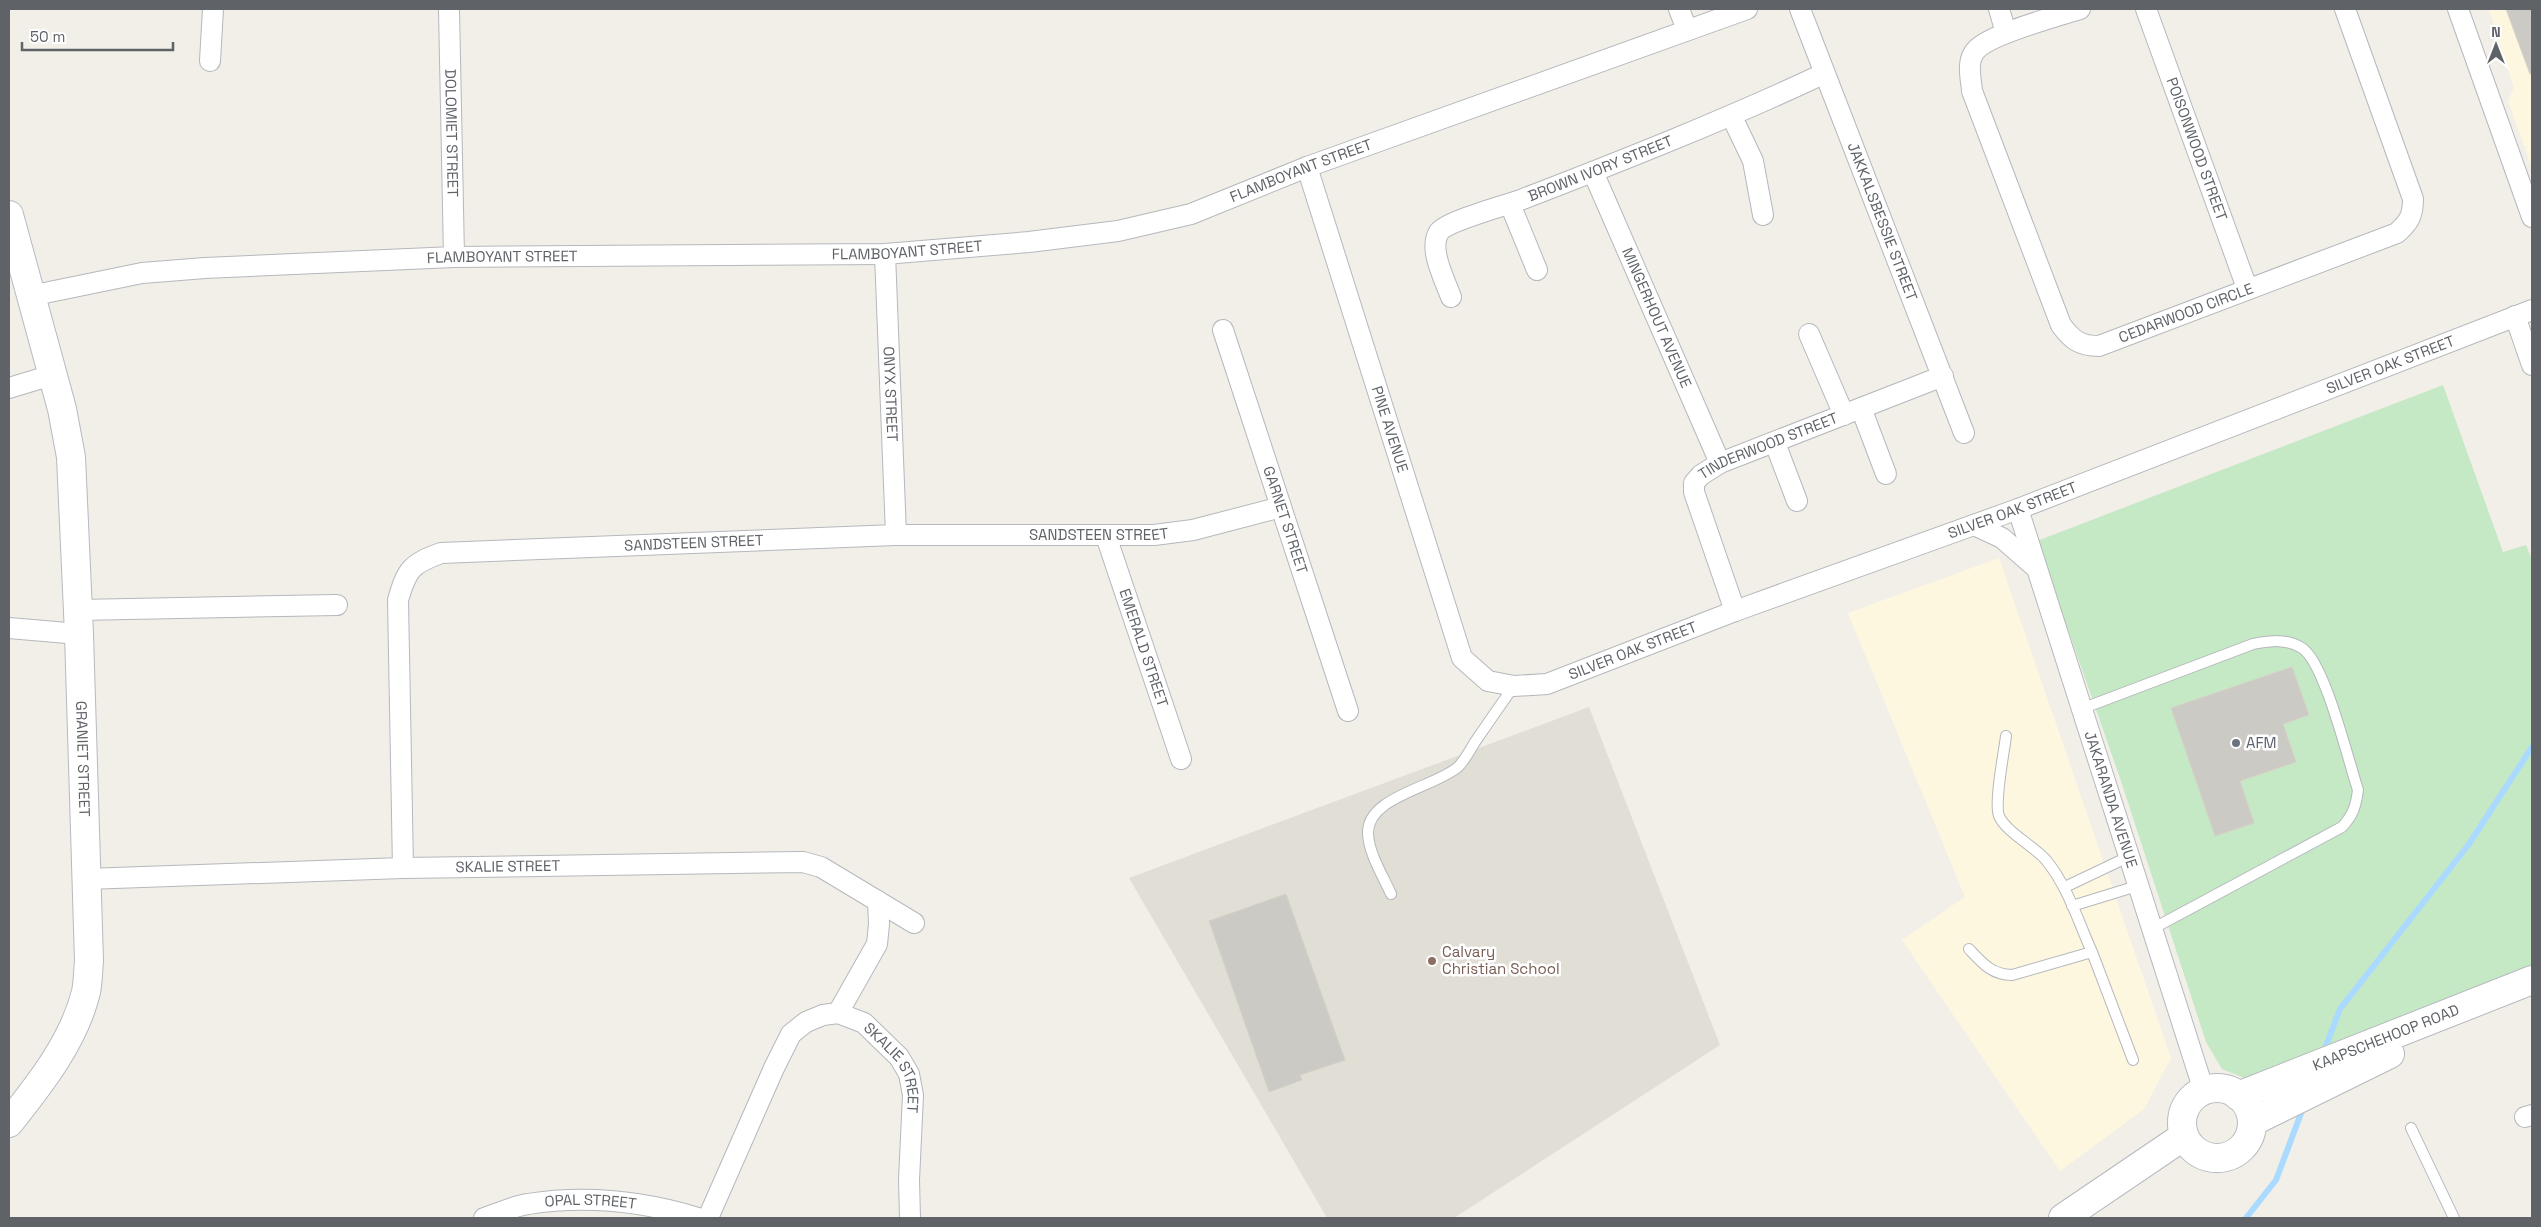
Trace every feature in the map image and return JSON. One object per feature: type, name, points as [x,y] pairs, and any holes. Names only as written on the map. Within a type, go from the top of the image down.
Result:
[{"type":"main road","name":"GRANIET STREET","points":[[9,215],[62,409],[71,457],[79,622],[89,961],[86,990],[79,1016],[66,1043],[9,1123]]},
{"type":"main road","name":"KAAPSCHEHOOP ROAD","points":[[2238,1096],[2532,980]]},
{"type":"main road","name":"KAAPSCHEHOOP ROAD","points":[[2252,1122],[2404,1046],[2532,989]]},
{"type":"main road","points":[[2216,1088],[2227,1090],[2238,1096],[2246,1104],[2252,1122],[2248,1139],[2240,1148],[2219,1158],[2207,1156],[2190,1144],[2182,1123],[2183,1112],[2188,1103],[2204,1091],[2216,1088]]},
{"type":"main road","points":[[2062,1218],[2190,1144]]},
{"type":"main road","points":[[2095,1218],[2190,1144]]},
{"type":"street","points":[[210,61],[213,9]]},
{"type":"street","name":"DOLOMIET STREET","points":[[449,9],[454,257]]},
{"type":"street","points":[[1679,9],[1687,30]]},
{"type":"street","name":"FLAMBOYANT STREET","points":[[30,296],[151,272],[205,268],[454,257],[885,254],[1029,242],[1118,231],[1191,214],[1306,167],[1746,9]]},
{"type":"street","name":"JAKKALSBESSIE STREET","points":[[1800,9],[1823,74],[1964,433]]},
{"type":"street","points":[[1999,9],[2006,33]]},
{"type":"street","name":"CEDARWOOD CIRCLE","points":[[2080,9],[2006,33],[1976,50],[1969,65],[1972,91],[2060,325],[2071,339],[2084,346],[2099,346],[2397,232],[2408,223],[2413,213],[2413,199],[2345,9]]},
{"type":"street","name":"POISONWOOD STREET","points":[[2146,9],[2247,288]]},
{"type":"street","points":[[2458,9],[2532,217]]},
{"type":"street","name":"BROWN IVORY STREET","points":[[1451,297],[1437,254],[1435,241],[1440,230],[1732,117],[1823,74]]},
{"type":"street","points":[[1732,117],[1753,160],[1763,215]]},
{"type":"street","name":"PINE AVENUE","points":[[1306,167],[1462,658],[1488,681]]},
{"type":"street","name":"MINGERHOUT AVENUE","points":[[1593,172],[1720,463]]},
{"type":"street","points":[[1510,204],[1537,270]]},
{"type":"street","name":"ONYX STREET","points":[[885,254],[896,535]]},
{"type":"street","points":[[2524,313],[2532,365]]},
{"type":"street","name":"SILVER OAK STREET","points":[[1488,681],[1514,686],[1547,684],[1735,611],[2018,509],[2524,313]]},
{"type":"street","name":"GARNET STREET","points":[[1223,330],[1348,711]]},
{"type":"street","points":[[1809,334],[1886,474]]},
{"type":"street","points":[[9,388],[52,375]]},
{"type":"street","name":"TINDERWOOD STREET","points":[[1735,611],[1694,492],[1694,483],[1700,475],[1720,463],[1943,376]]},
{"type":"street","points":[[1775,443],[1797,501]]},
{"type":"street","name":"SANDSTEEN STREET","points":[[403,868],[398,600],[405,576],[419,561],[441,553],[896,535],[1154,535],[1194,530],[1281,507]]},
{"type":"street","name":"JAKARANDA AVENUE","points":[[2018,509],[2204,1091]]},
{"type":"street","points":[[1974,524],[2002,538],[2037,569]]},
{"type":"street","name":"EMERALD STREET","points":[[1106,536],[1181,759]]},
{"type":"street","points":[[9,628],[337,605]]},
{"type":"street","name":"SKALIE STREET","points":[[86,879],[403,868],[803,862],[821,866],[914,923]]},
{"type":"street","points":[[838,1013],[877,944],[879,924],[878,901]]},
{"type":"street","name":"SKALIE STREET","points":[[708,1218],[774,1068],[791,1034],[806,1022],[822,1015],[838,1013],[864,1023],[899,1057],[909,1074],[913,1095],[909,1180],[910,1218]]},
{"type":"street","name":"OPAL STREET","points":[[484,1218],[527,1204],[589,1199],[628,1202],[670,1210],[698,1218]]},
{"type":"lane","points":[[2081,709],[2253,644],[2274,640],[2287,642],[2302,648],[2311,657],[2323,680],[2358,790],[2357,803],[2352,816],[2342,827],[2152,929]]},
{"type":"lane","points":[[1391,894],[1372,850],[1368,834],[1370,820],[1377,810],[1390,800],[1438,781],[1459,766],[1514,686]]},
{"type":"lane","points":[[2006,736],[1998,798],[1999,815],[2008,828],[2030,844],[2046,860],[2065,887],[2133,1060]]},
{"type":"lane","points":[[2065,887],[2128,857]]},
{"type":"lane","points":[[2072,906],[2138,886]]},
{"type":"lane","points":[[1969,949],[1988,969],[2002,975],[2012,975],[2092,952]]},
{"type":"lane","points":[[2411,1128],[2454,1218]]},
{"type":"shaded area","points":[[2489,9],[2532,9],[2532,168],[2508,101],[2514,88]]},
{"type":"shaded area","points":[[1999,558],[2171,1058],[2144,1109],[2060,1171],[1902,940],[1965,897],[1848,613]]},
{"type":"shaded area","name":"Calvary Christian School","points":[[1589,707],[1720,1045],[1454,1218],[1327,1218],[1129,878]]},
{"type":"green space","points":[[2443,385],[2503,552],[2526,545],[2532,560],[2532,965],[2333,1057],[2254,1082],[2222,1069],[2206,1042],[2120,778],[2037,541]]},
{"type":"building","points":[[2506,9],[2532,9],[2532,74],[2530,74]]},
{"type":"building","name":"AFM","points":[[2292,667],[2309,715],[2283,724],[2296,762],[2240,781],[2254,823],[2215,836],[2171,708]]},
{"type":"building","points":[[1286,894],[1345,1060],[1300,1075],[1302,1080],[1269,1092],[1209,921]]},
{"type":"waterway","points":[[2324,1051],[2340,1009],[2469,844],[2532,747]]},
{"type":"waterway","points":[[2246,1218],[2276,1180],[2303,1108]]},
{"type":"place","name":"AFM","points":[[2236,743]]},
{"type":"place","name":"Calvary Christian School","points":[[1432,961]]}]
